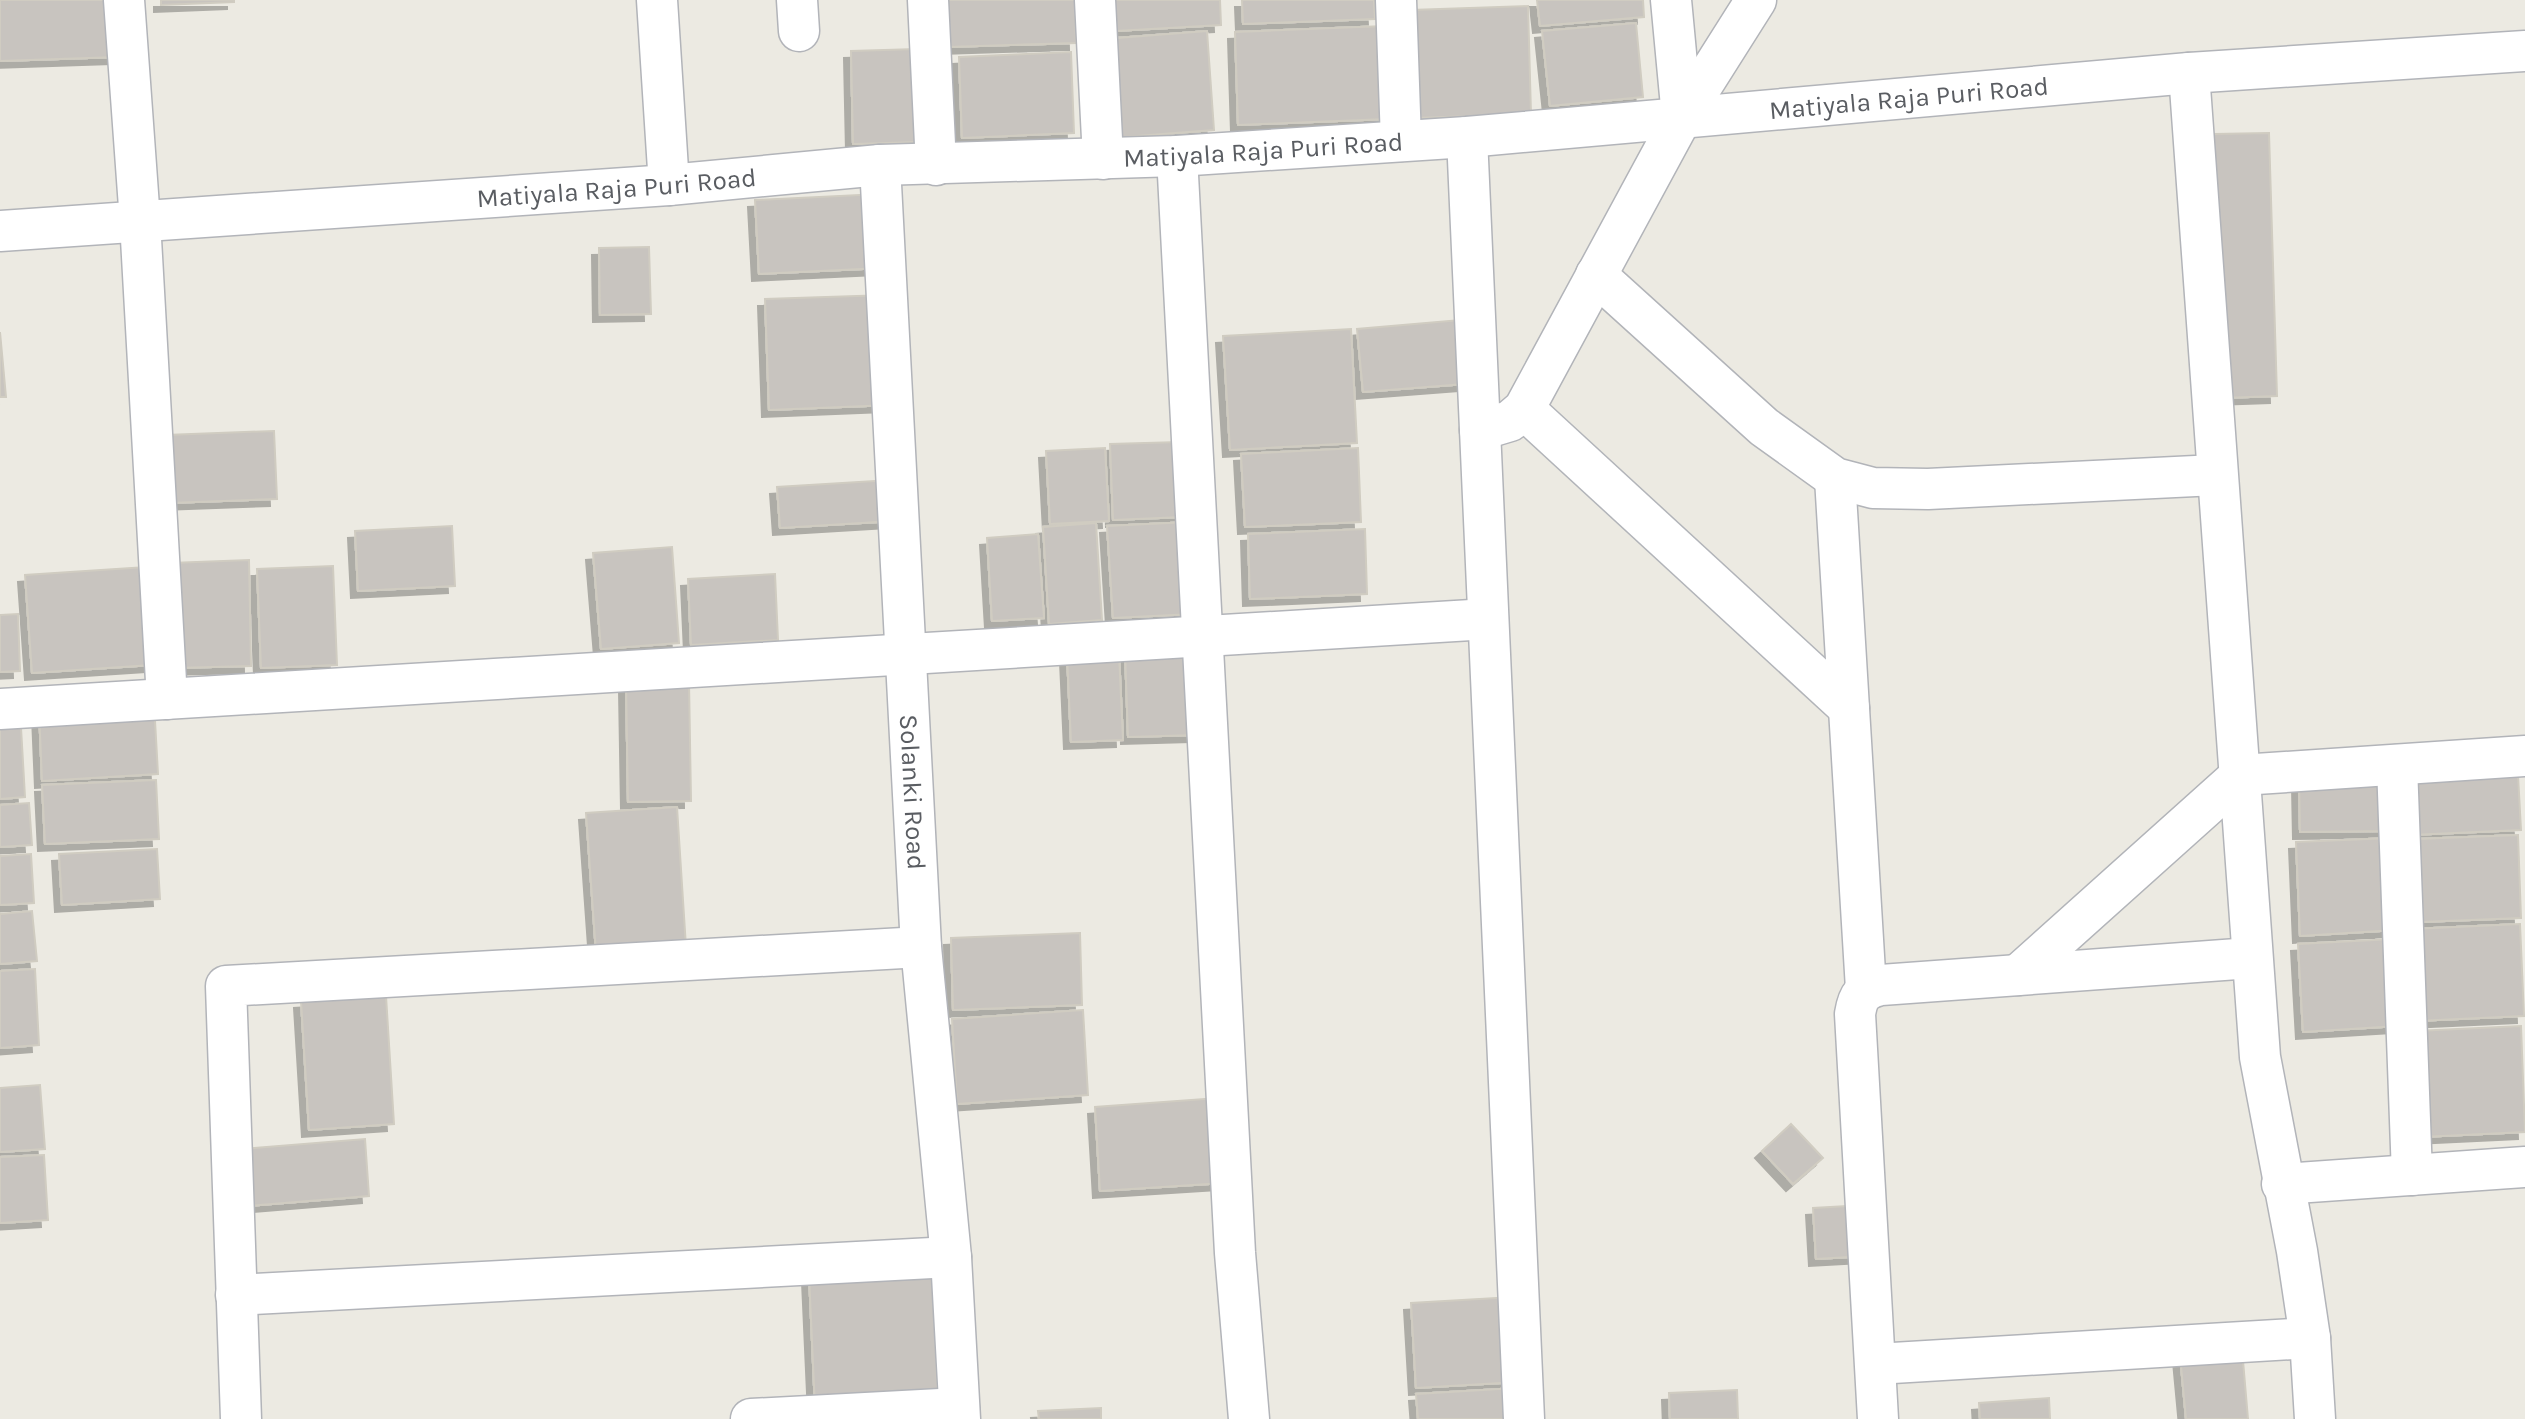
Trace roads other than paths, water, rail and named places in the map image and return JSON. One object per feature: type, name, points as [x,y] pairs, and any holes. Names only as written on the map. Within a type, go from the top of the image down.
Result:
[{"type":"street","points":[[124,0],[140,221],[167,699]]},
{"type":"street","points":[[657,0],[669,185]]},
{"type":"street","points":[[928,0],[936,165]]},
{"type":"street","points":[[1095,0],[1103,159]]},
{"type":"street","points":[[1396,0],[1401,141]]},
{"type":"street","points":[[1671,0],[1682,117]]},
{"type":"street","points":[[1480,430],[1510,421],[1524,409],[1682,117],[1756,0]]},
{"type":"street","name":"Matiyala Raja Puri Road","points":[[0,231],[669,185],[880,165],[1177,156],[1467,137],[2189,73],[2525,51]]},
{"type":"street","points":[[2189,73],[2260,1057],[2297,1251],[2310,1338],[2315,1419]]},
{"type":"street","points":[[1467,137],[1524,1419]]},
{"type":"street","points":[[1177,156],[1238,1298],[1249,1419]]},
{"type":"street","name":"Solanki Road","points":[[880,165],[921,947],[951,1257],[960,1413]]},
{"type":"street","points":[[1596,275],[1764,427],[1835,478],[1873,488],[1928,489],[2216,475]]},
{"type":"street","points":[[1524,409],[1849,708]]},
{"type":"street","points":[[1835,478],[1866,989]]},
{"type":"street","points":[[0,709],[907,657],[1488,619]]},
{"type":"street","points":[[2018,975],[2241,775],[2525,756]]},
{"type":"street","points":[[2397,765],[2412,1175]]},
{"type":"street","points":[[241,1419],[226,986],[921,947]]},
{"type":"street","points":[[1878,1419],[1855,1014],[1857,998],[1866,989],[2251,958]]},
{"type":"street","points":[[2282,1184],[2525,1167]]},
{"type":"street","points":[[236,1295],[951,1257]]},
{"type":"street","points":[[1876,1364],[2310,1338]]},
{"type":"street","points":[[751,1419],[960,1413]]}]
